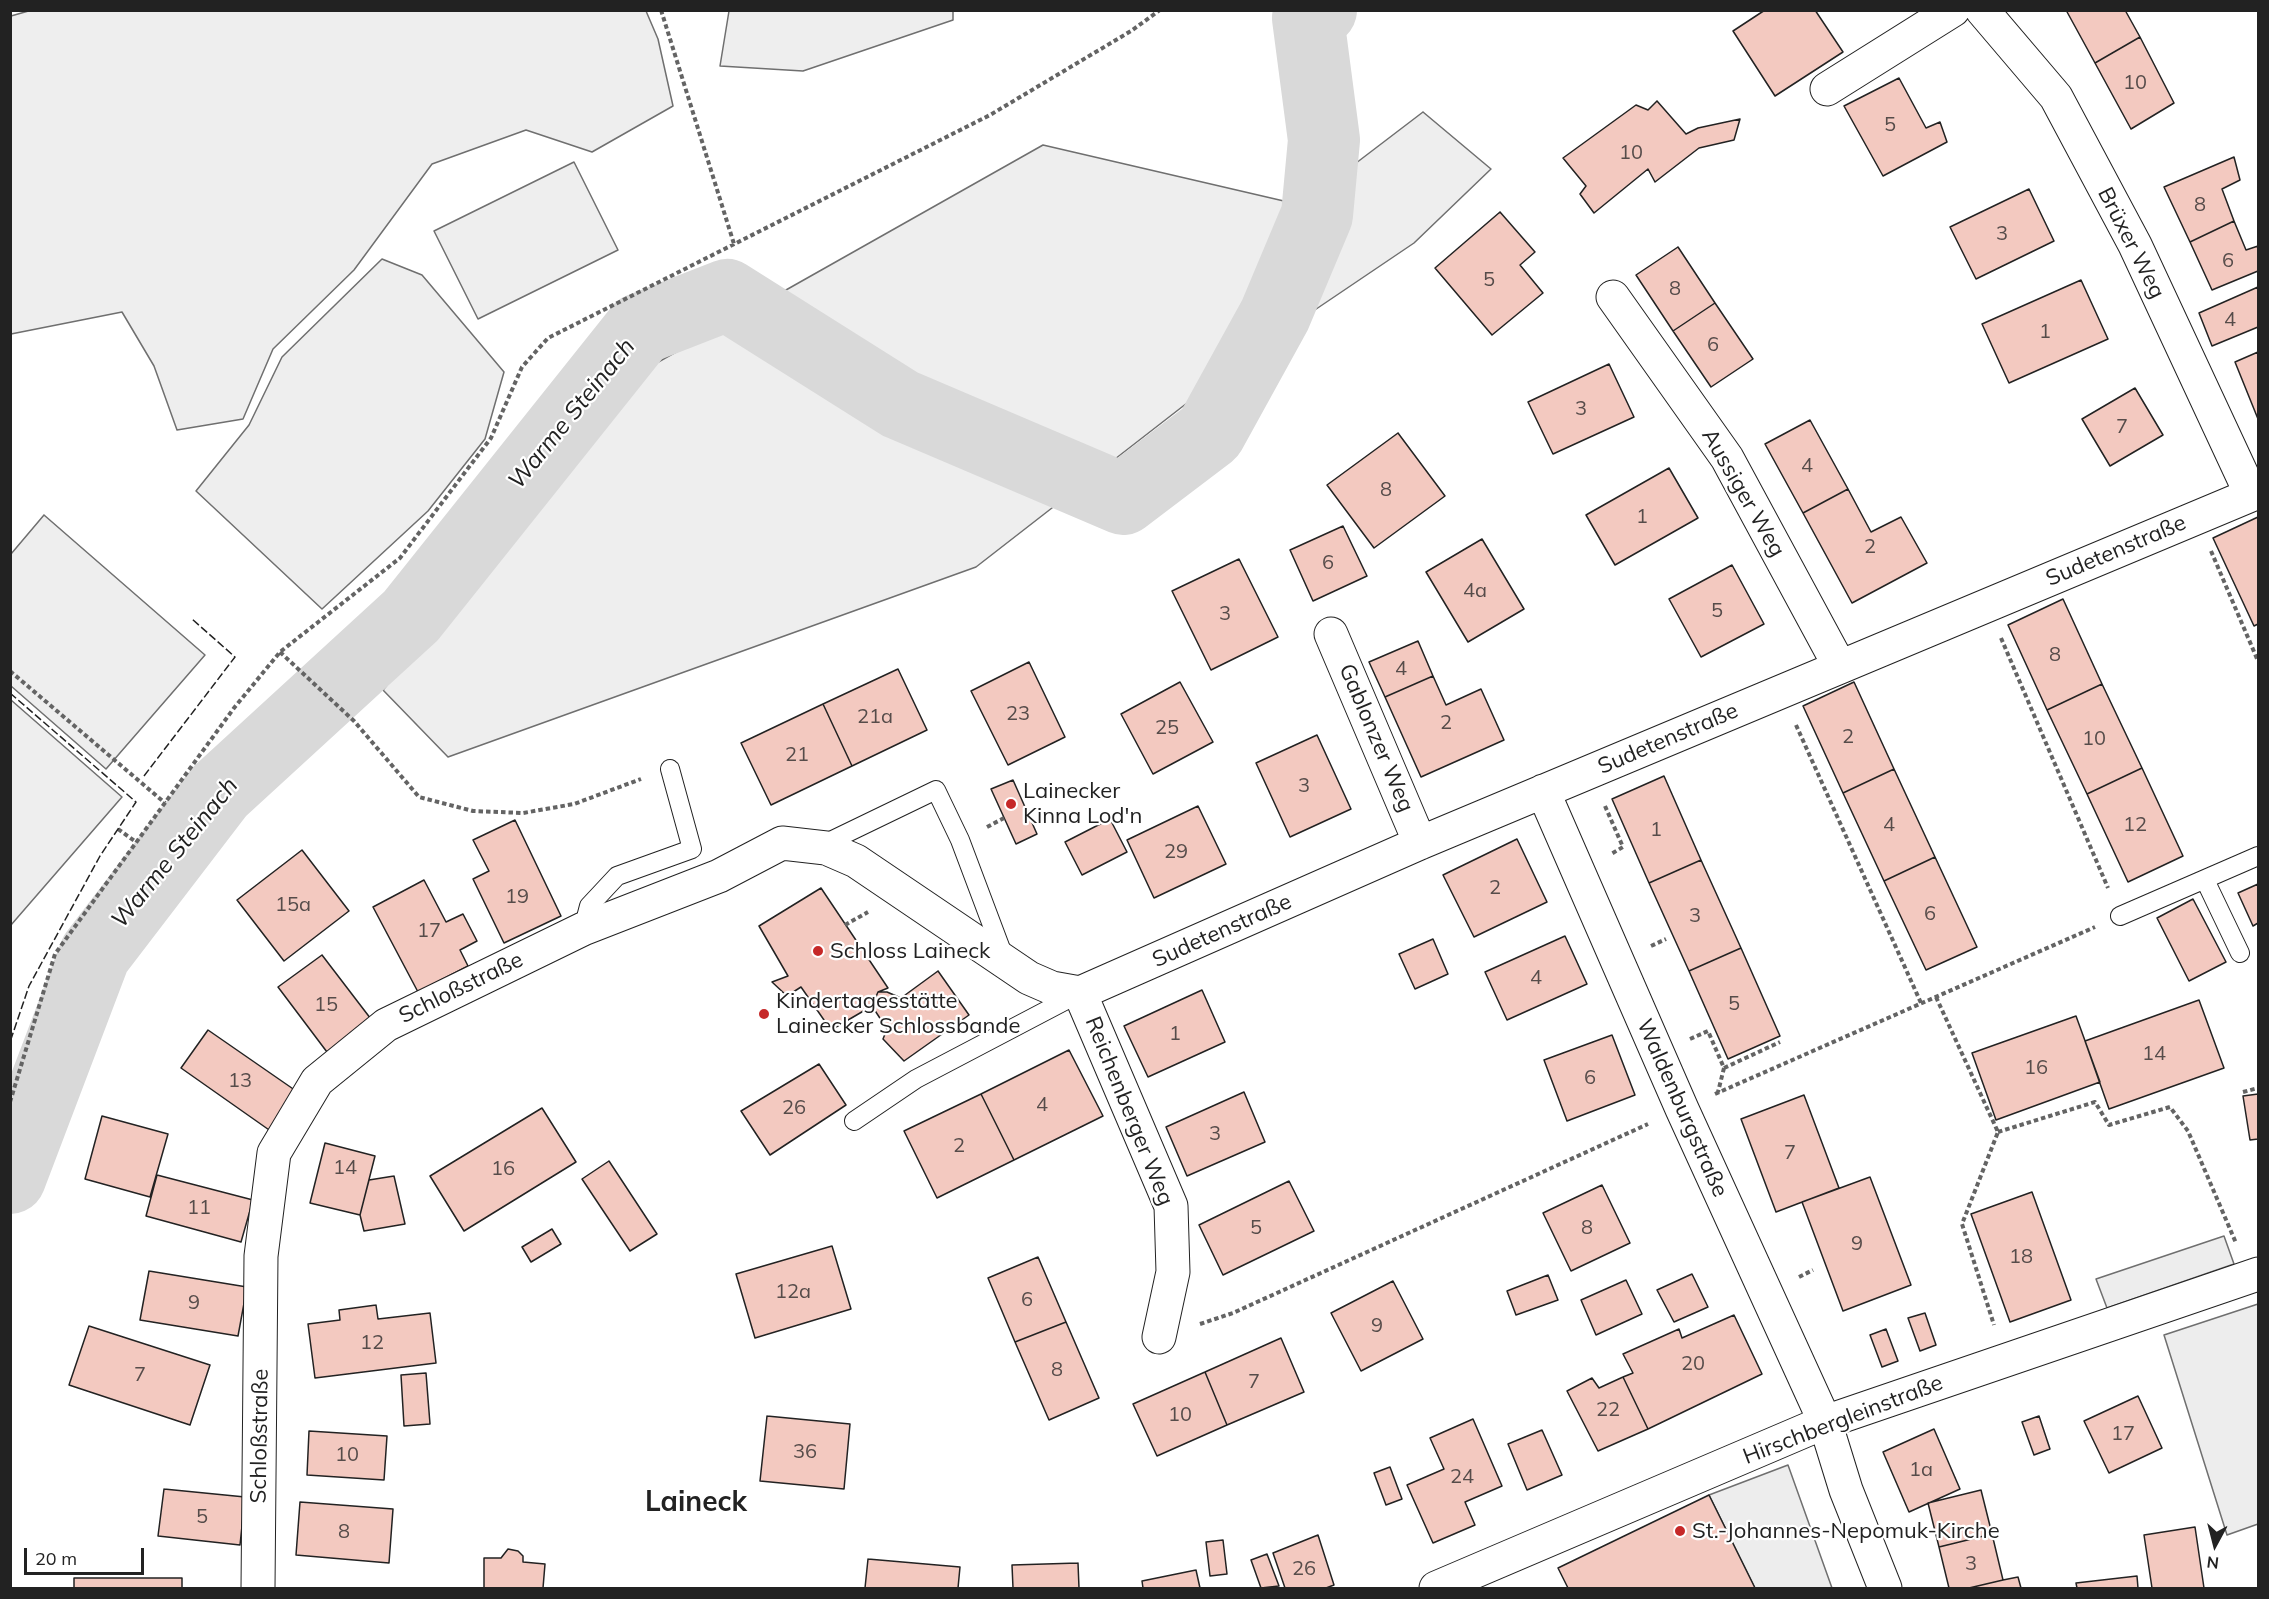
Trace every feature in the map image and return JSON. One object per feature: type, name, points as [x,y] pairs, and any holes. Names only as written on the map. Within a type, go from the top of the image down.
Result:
[{"type":"street","points":[[1827,90],[1953,10]]},
{"type":"street","name":"Brüxer Weg","points":[[1982,10],[2056,97],[2135,245],[2255,493]]},
{"type":"street","name":"Aussiger Weg","points":[[1612,297],[1727,458],[1840,667]]},
{"type":"street","name":"Sudetenstraße","points":[[1080,993],[1420,843],[2255,493]]},
{"type":"street","name":"Gablonzer Weg","points":[[1330,634],[1420,843]]},
{"type":"street","name":"Waldenburgstraße","points":[[1543,791],[1682,1109],[1825,1422],[1846,1490],[1885,1588]]},
{"type":"street","name":"Schloßstraße","points":[[258,1588],[261,1256],[274,1153],[317,1082],[386,1025],[583,929],[719,876],[782,843],[826,848],[856,861],[1029,978],[1052,988],[1080,993]]},
{"type":"street","name":"Reichenberger Weg","points":[[1080,993],[1171,1206],[1173,1272],[1159,1337]]},
{"type":"street","name":"Hirschbergleinstraße","points":[[1436,1588],[1825,1422],[2255,1275]]},
{"type":"lane","points":[[583,929],[589,906],[617,876],[692,849],[670,768]]},
{"type":"lane","points":[[818,847],[936,790],[960,840],[1006,964]]},
{"type":"lane","points":[[2120,916],[2259,856]]},
{"type":"lane","points":[[2205,880],[2240,953]]},
{"type":"lane","points":[[854,1120],[916,1078],[1080,993]]},
{"type":"path","points":[[661,10],[734,244]]},
{"type":"path","points":[[10,1102],[55,954],[234,708],[280,652],[400,558],[491,438],[522,367],[548,338],[990,115],[1131,31],[1160,10]]},
{"type":"path","points":[[2196,517],[2259,661]]},
{"type":"path","points":[[1159,1337],[1233,1313],[1717,1093],[2120,916],[1987,605]]},
{"type":"path","points":[[280,652],[354,721],[419,798],[472,811],[523,813],[574,804],[670,768]]},
{"type":"path","points":[[10,671],[165,802]]},
{"type":"path","points":[[1780,692],[1922,1003]]},
{"type":"path","points":[[1579,872],[1623,847],[1589,772]]},
{"type":"path","points":[[118,829],[136,842]]},
{"type":"path","points":[[1936,997],[1998,1132],[1962,1224],[2006,1360]]},
{"type":"path","points":[[1657,1053],[1708,1031],[1724,1068],[1717,1093]]},
{"type":"path","points":[[1724,1068],[1780,1042]]},
{"type":"path","points":[[2243,1092],[2259,1089]]},
{"type":"path","points":[[1998,1132],[2094,1102],[2109,1125],[2170,1107],[2188,1131],[2255,1275]]},
{"type":"shaded area","points":[[32,10],[646,11],[658,39],[673,106],[592,152],[526,130],[432,164],[354,270],[273,349],[243,419],[177,430],[154,366],[122,312],[11,334],[11,16]]},
{"type":"shaded area","points":[[953,10],[953,20],[803,71],[720,66],[729,11]]},
{"type":"shaded area","points":[[1423,112],[1491,169],[1414,243],[1254,351],[976,567],[448,757],[383,690],[653,365],[1043,145],[1301,205]]},
{"type":"shaded area","points":[[574,162],[618,250],[478,319],[434,231]]},
{"type":"shaded area","points":[[382,259],[422,275],[504,372],[485,439],[428,511],[322,609],[196,491],[249,425],[282,357]]},
{"type":"shaded area","points":[[44,515],[205,655],[106,769],[11,686],[11,554]]},
{"type":"shaded area","points":[[11,700],[122,797],[11,925]]},
{"type":"shaded area","points":[[2224,1236],[2234,1264],[2107,1308],[2096,1279]]},
{"type":"shaded area","points":[[2258,1304],[2258,1524],[2227,1535],[2164,1335]]},
{"type":"shaded area","points":[[1788,1465],[1832,1588],[1755,1588],[1709,1495]]},
{"type":"building","points":[[1765,10],[1815,10],[1843,52],[1775,96],[1733,31]]},
{"type":"building","points":[[2066,10],[2125,10],[2140,37],[2095,63]]},
{"type":"building","points":[[2140,37],[2174,103],[2131,129],[2095,63]]},
{"type":"building","points":[[1899,78],[1926,128],[1940,122],[1947,142],[1883,176],[1844,106]]},
{"type":"building","points":[[1657,101],[1686,134],[1698,128],[1740,119],[1734,140],[1699,148],[1655,182],[1648,169],[1594,213],[1580,194],[1586,186],[1563,158],[1636,105],[1648,110]]},
{"type":"building","points":[[2234,157],[2240,180],[2222,189],[2234,221],[2190,242],[2164,187]]},
{"type":"building","points":[[2029,189],[2054,241],[1976,279],[1950,227]]},
{"type":"building","points":[[1500,212],[1535,252],[1520,265],[1543,293],[1492,335],[1435,268]]},
{"type":"building","points":[[2234,221],[2246,250],[2258,246],[2258,271],[2212,290],[2190,242]]},
{"type":"building","points":[[1678,247],[1715,303],[1673,331],[1636,275]]},
{"type":"building","points":[[2081,280],[2108,339],[2009,383],[1982,324]]},
{"type":"building","points":[[2258,287],[2258,327],[2212,346],[2199,313]]},
{"type":"building","points":[[1715,303],[1753,359],[1711,387],[1673,331]]},
{"type":"building","points":[[2258,352],[2258,419],[2235,362]]},
{"type":"building","points":[[1609,364],[1634,417],[1553,454],[1528,402]]},
{"type":"building","points":[[2135,388],[2163,435],[2110,466],[2082,419]]},
{"type":"building","points":[[1810,420],[1848,489],[1803,513],[1765,444]]},
{"type":"building","points":[[1398,433],[1445,496],[1374,548],[1327,485]]},
{"type":"building","points":[[1669,468],[1698,518],[1615,565],[1586,515]]},
{"type":"building","points":[[1848,489],[1871,532],[1901,517],[1927,563],[1852,603],[1803,513]]},
{"type":"building","points":[[2258,517],[2258,624],[2254,626],[2213,538]]},
{"type":"building","points":[[1343,526],[1367,576],[1313,601],[1290,550]]},
{"type":"building","points":[[1482,539],[1524,609],[1468,642],[1426,572]]},
{"type":"building","points":[[1239,559],[1278,637],[1211,670],[1172,591]]},
{"type":"building","points":[[1732,565],[1764,624],[1701,657],[1669,599]]},
{"type":"building","points":[[2063,599],[2102,684],[2047,710],[2008,625]]},
{"type":"building","points":[[1418,641],[1433,676],[1385,697],[1369,662]]},
{"type":"building","points":[[1029,662],[1065,737],[1008,765],[971,691]]},
{"type":"building","points":[[898,669],[927,730],[852,766],[823,704]]},
{"type":"building","points":[[1433,676],[1446,705],[1481,689],[1504,740],[1421,777],[1385,697]]},
{"type":"building","points":[[1180,682],[1213,742],[1153,774],[1121,714]]},
{"type":"building","points":[[1854,682],[1894,769],[1843,793],[1803,706]]},
{"type":"building","points":[[2102,684],[2142,768],[2087,794],[2047,710]]},
{"type":"building","points":[[823,704],[852,766],[771,805],[741,743]]},
{"type":"building","points":[[1317,735],[1351,809],[1290,837],[1256,763]]},
{"type":"building","points":[[2142,768],[2183,856],[2128,882],[2087,794]]},
{"type":"building","points":[[1894,769],[1935,857],[1884,881],[1843,793]]},
{"type":"building","points":[[1664,776],[1701,860],[1649,883],[1612,799]]},
{"type":"building","name":"Lainecker Kinna Lod'n","points":[[1013,780],[1037,834],[1016,844],[991,789]]},
{"type":"building","points":[[1198,806],[1226,864],[1154,898],[1127,840]]},
{"type":"building","points":[[1110,819],[1127,852],[1082,875],[1065,842]]},
{"type":"building","points":[[515,820],[561,916],[504,943],[473,879],[489,871],[473,840]]},
{"type":"building","points":[[1517,839],[1547,902],[1474,937],[1443,875]]},
{"type":"building","points":[[302,850],[349,911],[284,961],[237,900]]},
{"type":"building","points":[[1935,857],[1977,947],[1926,970],[1884,881]]},
{"type":"building","points":[[1701,860],[1741,948],[1689,971],[1649,883]]},
{"type":"building","points":[[424,880],[446,922],[463,914],[477,941],[460,950],[468,966],[418,992],[373,907]]},
{"type":"building","points":[[2258,884],[2258,923],[2253,926],[2238,893]]},
{"type":"building","name":"Schloss Laineck","points":[[821,888],[888,988],[878,992],[872,1006],[831,1030],[801,987],[787,996],[772,982],[788,976],[759,926]]},
{"type":"building","points":[[2193,899],[2226,962],[2189,981],[2157,918]]},
{"type":"building","points":[[1565,936],[1587,984],[1507,1020],[1485,972]]},
{"type":"building","points":[[1433,939],[1448,974],[1415,989],[1399,954]]},
{"type":"building","points":[[1741,948],[1780,1036],[1728,1059],[1689,971]]},
{"type":"building","points":[[322,955],[374,1023],[330,1056],[278,987]]},
{"type":"building","points":[[938,971],[969,1015],[904,1061],[883,1039],[887,1029],[872,1006],[878,992],[887,992],[901,998]]},
{"type":"building","points":[[1202,990],[1225,1042],[1148,1077],[1124,1026]]},
{"type":"building","points":[[2199,1000],[2224,1068],[2109,1109],[2085,1041]]},
{"type":"building","points":[[2076,1016],[2100,1082],[1996,1120],[1972,1053]]},
{"type":"building","points":[[208,1030],[299,1093],[272,1132],[181,1068]]},
{"type":"building","points":[[1612,1035],[1635,1095],[1567,1121],[1544,1060]]},
{"type":"building","points":[[1069,1050],[1103,1116],[1014,1160],[981,1094]]},
{"type":"building","points":[[819,1064],[846,1105],[770,1155],[741,1111]]},
{"type":"building","points":[[1244,1092],[1265,1142],[1187,1176],[1166,1127]]},
{"type":"building","points":[[981,1094],[1014,1160],[937,1198],[904,1131]]},
{"type":"building","points":[[2258,1094],[2258,1139],[2250,1140],[2243,1096]]},
{"type":"building","points":[[1804,1095],[1839,1188],[1776,1212],[1741,1119]]},
{"type":"building","points":[[542,1108],[576,1162],[464,1231],[430,1176]]},
{"type":"building","points":[[102,1116],[168,1134],[150,1197],[85,1179]]},
{"type":"building","points":[[325,1143],[375,1156],[360,1215],[310,1203]]},
{"type":"building","points":[[609,1161],[657,1234],[630,1251],[582,1179]]},
{"type":"building","points":[[157,1175],[253,1200],[241,1242],[146,1216]]},
{"type":"building","points":[[394,1176],[405,1224],[364,1231],[360,1215],[369,1180]]},
{"type":"building","points":[[1870,1177],[1911,1285],[1843,1311],[1802,1202]]},
{"type":"building","points":[[1289,1181],[1314,1231],[1223,1275],[1199,1225]]},
{"type":"building","points":[[1602,1185],[1630,1243],[1571,1271],[1543,1213]]},
{"type":"building","points":[[2032,1192],[2071,1300],[2010,1322],[1971,1214]]},
{"type":"building","points":[[552,1229],[561,1244],[531,1262],[522,1247]]},
{"type":"building","points":[[832,1246],[851,1309],[755,1338],[736,1274]]},
{"type":"building","points":[[1038,1257],[1066,1322],[1015,1342],[988,1278]]},
{"type":"building","points":[[149,1271],[247,1287],[238,1336],[140,1320]]},
{"type":"building","points":[[1692,1274],[1708,1307],[1674,1322],[1657,1290]]},
{"type":"building","points":[[1548,1275],[1558,1300],[1516,1315],[1507,1291]]},
{"type":"building","points":[[1626,1280],[1642,1314],[1596,1335],[1581,1300]]},
{"type":"building","points":[[1393,1281],[1423,1339],[1361,1371],[1331,1313]]},
{"type":"building","points":[[376,1305],[378,1319],[430,1313],[436,1363],[315,1378],[308,1324],[340,1320],[339,1310]]},
{"type":"building","points":[[1925,1313],[1936,1345],[1920,1351],[1908,1318]]},
{"type":"building","points":[[1734,1315],[1762,1374],[1648,1429],[1623,1377],[1633,1373],[1623,1354],[1679,1329],[1682,1338]]},
{"type":"building","points":[[1066,1322],[1099,1398],[1049,1420],[1015,1342]]},
{"type":"building","points":[[89,1326],[210,1365],[190,1425],[69,1385]]},
{"type":"building","points":[[1886,1329],[1898,1361],[1882,1367],[1870,1335]]},
{"type":"building","points":[[1281,1338],[1304,1392],[1227,1425],[1205,1372]]},
{"type":"building","points":[[1205,1372],[1227,1425],[1157,1456],[1133,1404]]},
{"type":"building","points":[[426,1373],[430,1424],[404,1426],[401,1375]]},
{"type":"building","points":[[1623,1377],[1648,1429],[1598,1451],[1567,1391],[1592,1378],[1599,1388]]},
{"type":"building","points":[[2138,1396],[2162,1448],[2109,1473],[2084,1421]]},
{"type":"building","points":[[767,1416],[850,1424],[844,1489],[760,1481]]},
{"type":"building","points":[[2039,1416],[2050,1449],[2034,1455],[2022,1422]]},
{"type":"building","points":[[1473,1419],[1502,1486],[1465,1502],[1475,1525],[1433,1543],[1407,1485],[1444,1469],[1430,1438]]},
{"type":"building","points":[[1934,1429],[1960,1489],[1909,1512],[1883,1452]]},
{"type":"building","points":[[1542,1430],[1562,1475],[1527,1490],[1508,1444]]},
{"type":"building","points":[[309,1431],[387,1436],[384,1480],[307,1475]]},
{"type":"building","points":[[1390,1467],[1402,1499],[1386,1505],[1374,1473]]},
{"type":"building","points":[[164,1489],[245,1497],[240,1545],[158,1536]]},
{"type":"building","points":[[1981,1490],[1992,1534],[1939,1547],[1928,1503]]},
{"type":"building","name":"St.-Johannes-Nepomuk-Kirche","points":[[1709,1495],[1755,1588],[1568,1588],[1558,1568]]},
{"type":"building","points":[[300,1502],[393,1509],[389,1563],[296,1555]]},
{"type":"building","points":[[2195,1527],[2204,1588],[2152,1588],[2144,1535]]},
{"type":"building","points":[[1992,1534],[2003,1580],[1969,1588],[1949,1588],[1939,1547]]},
{"type":"building","points":[[1318,1535],[1334,1585],[1326,1588],[1285,1588],[1273,1553]]},
{"type":"building","points":[[1223,1540],[1227,1574],[1210,1576],[1206,1542]]},
{"type":"building","points":[[508,1549],[518,1551],[523,1556],[523,1562],[545,1564],[543,1588],[484,1588],[484,1558],[501,1558]]},
{"type":"building","points":[[1267,1554],[1279,1586],[1261,1588],[1251,1560]]},
{"type":"building","points":[[868,1559],[960,1567],[958,1588],[865,1588]]},
{"type":"building","points":[[1078,1563],[1079,1588],[1013,1588],[1012,1565]]},
{"type":"building","points":[[1196,1570],[1200,1588],[1143,1588],[1142,1581]]},
{"type":"building","points":[[2137,1576],[2138,1588],[2077,1588],[2076,1583]]},
{"type":"building","points":[[2018,1577],[2021,1588],[1969,1588],[2003,1580]]},
{"type":"building","points":[[74,1578],[182,1578],[182,1588],[74,1588]]},
{"type":"waterway","name":"Warme Steinach","points":[[10,1178],[95,954],[219,792],[411,616],[640,329],[727,295],[900,404],[1123,499],[1210,433],[1275,315],[1317,215],[1324,140],[1308,18],[1321,10]]},
{"type":"fence","points":[[144,776],[235,657],[192,619]]},
{"type":"fence","points":[[10,693],[136,802],[100,856],[29,986],[10,1042]]},
{"type":"place","name":"Lainecker Kinna Lod'n","points":[[1011,804]]},
{"type":"place","name":"Schloss Laineck","points":[[818,951]]},
{"type":"place","name":"Kindertagesstätte Lainecker Schlossbande","points":[[764,1014]]},
{"type":"place","name":"St.-Johannes-Nepomuk-Kirche","points":[[1680,1531]]},
{"type":"district","name":"Laineck","points":[[696,1503]]}]
